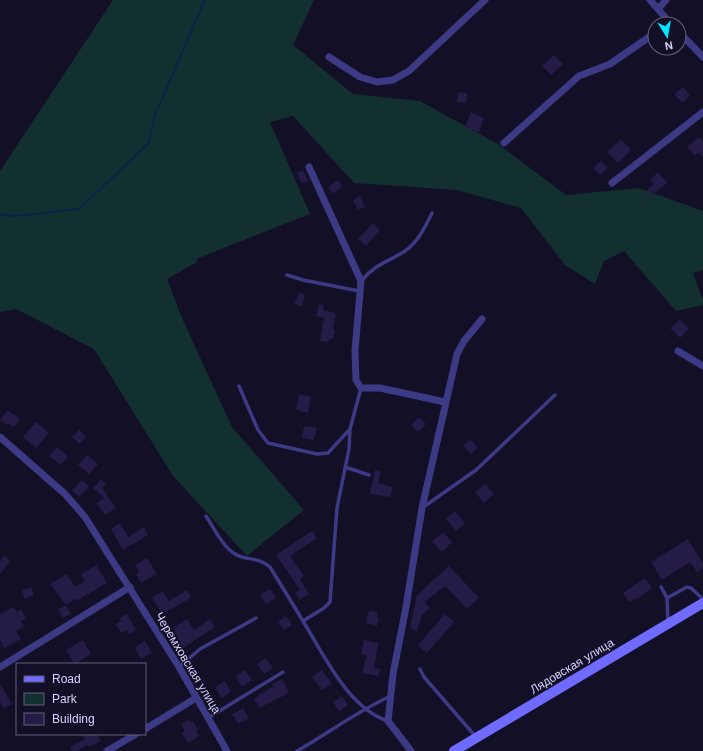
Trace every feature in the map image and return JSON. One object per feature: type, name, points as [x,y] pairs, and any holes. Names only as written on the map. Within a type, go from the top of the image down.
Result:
[{"type":"main road","name":"Лядовская улица","points":[[454,751],[703,603]]},
{"type":"street","points":[[329,57],[360,77],[377,82],[393,80],[409,71],[485,0]]},
{"type":"street","points":[[650,0],[664,16]]},
{"type":"street","points":[[658,9],[666,0]]},
{"type":"street","points":[[504,143],[579,76],[610,64],[647,39]]},
{"type":"street","points":[[687,40],[703,57]]},
{"type":"street","points":[[612,183],[703,112]]},
{"type":"street","points":[[309,167],[361,281],[359,291],[355,366],[356,380],[361,388],[380,388],[445,402]]},
{"type":"street","points":[[411,751],[388,720],[391,696],[422,508],[456,354],[464,341],[482,319]]},
{"type":"street","points":[[678,350],[703,366]]},
{"type":"street","name":"Черемховская улица","points":[[0,437],[65,494],[85,517],[179,667],[227,751]]},
{"type":"street","points":[[0,667],[130,587]]},
{"type":"street","points":[[146,728],[196,698]]},
{"type":"street","points":[[107,751],[134,735]]},
{"type":"lane","points":[[361,281],[373,268],[405,250],[416,240],[424,230],[432,213]]},
{"type":"lane","points":[[287,276],[359,291]]},
{"type":"lane","points":[[239,386],[263,438],[274,446],[323,454],[331,450],[350,429]]},
{"type":"lane","points":[[303,621],[324,608],[330,602],[337,508],[349,449],[350,429],[361,388]]},
{"type":"lane","points":[[422,508],[476,470],[555,395]]},
{"type":"lane","points":[[345,467],[369,475]]},
{"type":"lane","points":[[206,516],[227,547],[236,555],[263,562],[270,567],[334,671],[363,708],[376,717],[388,720]]},
{"type":"lane","points":[[661,587],[667,598],[668,624]]},
{"type":"lane","points":[[667,598],[687,587],[691,588],[703,599]]},
{"type":"lane","points":[[179,667],[200,650],[256,618]]},
{"type":"lane","points":[[420,669],[438,694],[477,738]]},
{"type":"lane","points":[[208,718],[284,672]]},
{"type":"lane","points":[[297,751],[334,730],[363,708],[391,696]]},
{"type":"green space","points":[[113,0],[314,0],[293,45],[353,94],[420,101],[498,144],[566,195],[639,188],[703,211],[703,270],[693,273],[703,300],[703,305],[676,311],[624,251],[604,261],[595,284],[565,265],[521,208],[457,190],[354,183],[293,116],[270,122],[310,214],[196,259],[197,262],[167,279],[182,318],[232,427],[304,510],[247,556],[173,476],[94,349],[16,309],[0,312],[0,171]]},
{"type":"building","points":[[554,55],[563,64],[551,75],[542,66]]},
{"type":"building","points":[[683,87],[690,96],[682,103],[674,94]]},
{"type":"building","points":[[458,92],[467,93],[466,103],[457,102]]},
{"type":"building","points":[[471,112],[484,118],[479,132],[465,127]]},
{"type":"building","points":[[699,137],[703,141],[703,157],[699,153],[695,156],[687,147]]},
{"type":"building","points":[[621,139],[631,150],[618,163],[607,152]]},
{"type":"building","points":[[601,161],[608,168],[600,175],[593,168]]},
{"type":"building","points":[[303,170],[308,181],[301,183],[297,172]]},
{"type":"building","points":[[658,172],[667,183],[651,196],[647,190],[654,184],[650,180]]},
{"type":"building","points":[[338,180],[342,186],[333,194],[328,187]]},
{"type":"building","points":[[360,196],[365,207],[358,210],[353,200]]},
{"type":"building","points":[[373,223],[380,230],[366,246],[358,239]]},
{"type":"building","points":[[299,293],[305,294],[302,306],[294,304]]},
{"type":"building","points":[[319,304],[324,305],[323,310],[336,313],[333,339],[329,339],[329,342],[320,341],[324,318],[316,316]]},
{"type":"building","points":[[680,319],[689,329],[680,338],[670,328]]},
{"type":"building","points":[[299,394],[311,397],[308,413],[296,410]]},
{"type":"building","points":[[8,410],[20,419],[14,427],[9,423],[7,425],[0,420]]},
{"type":"building","points":[[419,417],[426,424],[418,432],[411,425]]},
{"type":"building","points":[[36,422],[49,433],[36,448],[23,437]]},
{"type":"building","points":[[304,426],[317,428],[314,440],[302,438]]},
{"type":"building","points":[[79,430],[86,436],[80,444],[72,437]]},
{"type":"building","points":[[470,439],[478,448],[471,454],[463,446]]},
{"type":"building","points":[[57,447],[68,457],[61,465],[49,456]]},
{"type":"building","points":[[87,455],[98,464],[89,474],[78,465]]},
{"type":"building","points":[[375,470],[381,471],[378,483],[393,487],[390,497],[370,494]]},
{"type":"building","points":[[101,479],[106,484],[102,488],[116,508],[105,515],[97,503],[104,498],[93,488]]},
{"type":"building","points":[[82,480],[89,487],[79,497],[72,490]]},
{"type":"building","points":[[485,484],[494,494],[484,503],[475,492]]},
{"type":"building","points":[[455,511],[465,523],[456,531],[446,519]]},
{"type":"building","points":[[120,523],[128,537],[144,527],[148,535],[123,550],[111,529]]},
{"type":"building","points":[[312,531],[317,538],[290,556],[304,576],[300,579],[309,594],[299,600],[295,593],[300,590],[276,555]]},
{"type":"building","points":[[443,532],[452,542],[442,552],[432,542]]},
{"type":"building","points":[[688,539],[703,564],[703,568],[697,572],[690,562],[662,580],[651,562]]},
{"type":"building","points":[[4,556],[10,561],[0,574],[0,561]]},
{"type":"building","points":[[147,558],[157,574],[141,583],[136,574],[139,572],[135,565]]},
{"type":"building","points":[[96,565],[107,583],[76,601],[75,599],[66,605],[50,584],[67,574],[75,587],[85,581],[81,574]]},
{"type":"building","points":[[449,566],[479,598],[467,609],[445,586],[425,602],[430,608],[422,615],[417,631],[410,628],[417,595]]},
{"type":"building","points":[[645,578],[652,588],[637,599],[636,598],[629,602],[623,593]]},
{"type":"building","points":[[31,587],[34,595],[25,599],[22,591]]},
{"type":"building","points":[[270,589],[276,598],[266,604],[260,595]]},
{"type":"building","points":[[187,590],[191,598],[162,614],[152,597],[163,591],[169,601]]},
{"type":"building","points":[[66,605],[71,614],[63,618],[58,609]]},
{"type":"building","points":[[14,607],[17,612],[21,609],[26,618],[21,621],[24,626],[16,631],[21,639],[4,648],[0,640],[0,614]]},
{"type":"building","points":[[369,611],[378,612],[377,618],[379,618],[377,626],[366,623]]},
{"type":"building","points":[[127,614],[136,630],[129,634],[126,630],[121,633],[116,624],[121,621],[120,618]]},
{"type":"building","points":[[445,614],[454,622],[427,653],[418,645]]},
{"type":"building","points":[[286,616],[292,625],[284,630],[278,622]]},
{"type":"building","points":[[187,619],[194,630],[210,619],[215,627],[183,648],[173,628]]},
{"type":"building","points":[[83,640],[91,654],[74,663],[66,650]]},
{"type":"building","points":[[364,640],[378,643],[374,668],[380,669],[379,676],[362,673],[367,655],[361,654]]},
{"type":"building","points":[[145,641],[152,653],[141,659],[135,647]]},
{"type":"building","points":[[266,658],[273,668],[264,674],[257,664]]},
{"type":"building","points":[[245,670],[252,680],[242,687],[235,676]]},
{"type":"building","points":[[322,670],[332,684],[322,690],[312,677]]},
{"type":"building","points":[[282,679],[289,693],[259,708],[254,698],[273,687],[272,684]]},
{"type":"building","points":[[225,681],[231,692],[221,698],[215,687]]},
{"type":"building","points":[[0,684],[12,704],[4,709],[0,702]]},
{"type":"building","points":[[342,696],[348,705],[339,711],[333,702]]},
{"type":"building","points":[[243,708],[249,718],[238,724],[232,714]]},
{"type":"building","points":[[188,720],[190,723],[193,721],[198,730],[196,731],[199,736],[188,743],[182,733],[185,731],[181,724]]},
{"type":"building","points":[[83,735],[98,735],[101,741],[89,747],[88,745],[77,751],[72,751],[70,747],[85,739]]},
{"type":"waterway","points":[[0,214],[15,216],[79,209],[148,144],[156,112],[205,0]]}]
